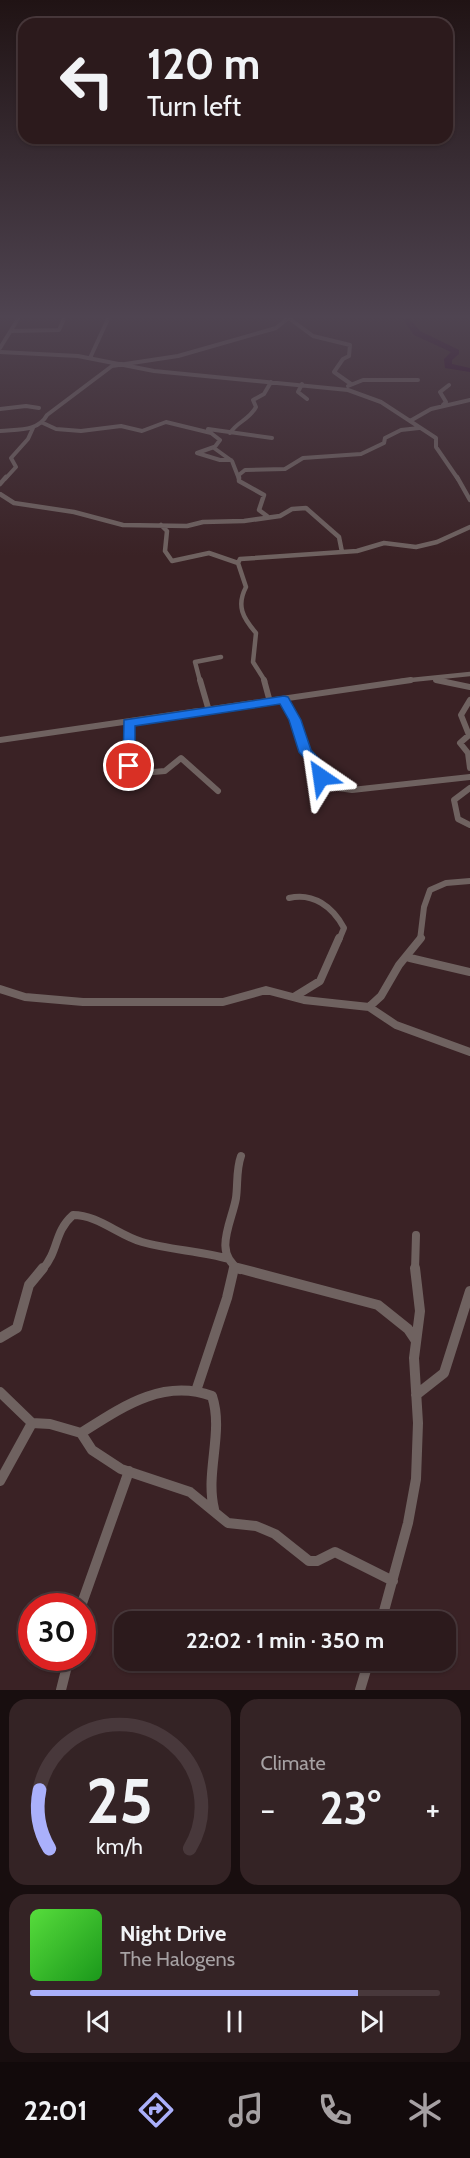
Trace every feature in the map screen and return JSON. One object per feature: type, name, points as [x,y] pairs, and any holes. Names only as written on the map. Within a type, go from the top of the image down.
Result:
[{"type":"street","points":[[0,431],[33,428],[43,423],[47,415],[69,398]]},
{"type":"street","points":[[230,433],[235,426],[250,419],[256,407],[253,400],[257,398]]},
{"type":"street","points":[[371,398],[385,408],[404,415],[436,438],[436,447],[451,466],[470,500]]},
{"type":"street","points":[[443,405],[446,402],[444,398]]},
{"type":"street","points":[[404,415],[470,400]]},
{"type":"street","points":[[0,408],[26,406],[39,408]]},
{"type":"street","points":[[410,421],[420,413]]},
{"type":"street","points":[[43,423],[56,429],[85,431],[121,426],[145,431],[162,423],[272,438]]},
{"type":"street","points":[[193,427],[218,436],[220,441],[214,447],[197,453],[220,460],[231,460]]},
{"type":"street","points":[[240,474],[245,470],[290,468],[303,458],[361,454],[384,443],[384,438],[390,433],[409,427],[423,428]]},
{"type":"street","points":[[18,428],[21,432],[30,435]]},
{"type":"street","points":[[0,484],[16,467],[11,458],[33,428]]},
{"type":"street","points":[[214,447],[237,465],[240,481],[264,495],[259,510],[267,517]]},
{"type":"street","points":[[0,494],[14,503],[74,512],[119,525],[187,526],[280,516],[292,509],[308,508],[316,520],[339,537],[342,552]]},
{"type":"street","points":[[161,525],[167,531],[164,546],[168,560],[183,561],[208,553],[238,563]]},
{"type":"street","points":[[238,563],[240,559],[259,557],[364,550],[384,543],[409,547],[421,546],[437,542],[470,527]]},
{"type":"street","points":[[238,563],[246,587],[239,597],[240,613],[256,633],[253,662],[267,684],[270,702]]},
{"type":"street","points":[[209,711],[209,700],[195,662],[221,657]]},
{"type":"street","points":[[0,740],[129,723],[424,678],[470,674]]},
{"type":"street","points":[[424,678],[470,687]]},
{"type":"street","points":[[284,700],[295,720],[305,752],[318,765],[321,777],[332,787],[352,790],[401,786],[470,773]]},
{"type":"street","points":[[470,700],[461,715],[469,735],[460,743],[468,753],[470,787],[454,800],[458,819],[470,825]]},
{"type":"street","points":[[129,723],[127,770],[130,774],[165,771],[181,758],[218,791]]},
{"type":"street","points":[[369,1006],[380,998],[400,964],[410,958],[423,930],[422,909],[430,890],[446,883],[470,881]]},
{"type":"street","points":[[289,897],[303,895],[316,901],[336,916],[344,928],[320,981],[293,997]]},
{"type":"street","points":[[410,958],[470,972]]},
{"type":"street","points":[[0,989],[25,997],[83,1002],[185,999],[223,1002],[266,990],[293,997],[369,1006],[396,1025],[470,1052]]},
{"type":"street","points":[[197,1388],[227,1298],[231,1263],[225,1239],[236,1197],[237,1164],[241,1156]]},
{"type":"street","points":[[0,1338],[17,1328],[29,1285],[54,1256],[61,1226],[73,1215],[84,1215],[142,1242],[202,1251],[231,1263],[244,1272],[286,1280],[314,1290],[355,1297],[378,1305],[408,1329],[416,1341]]},
{"type":"street","points":[[384,1611],[416,1479],[416,1341],[420,1311],[415,1273],[416,1235]]},
{"type":"street","points":[[416,1395],[444,1373],[470,1291]]},
{"type":"street","points":[[81,1434],[153,1392],[197,1388],[212,1396],[216,1408],[210,1498],[215,1513]]},
{"type":"street","points":[[0,1392],[32,1423],[50,1424],[81,1434],[92,1450],[129,1471],[190,1492],[203,1500],[228,1523],[256,1526],[275,1534],[309,1561],[317,1561],[335,1552],[348,1561],[370,1567],[393,1581]]},
{"type":"street","points":[[0,1481],[32,1423]]},
{"type":"street","points":[[86,1593],[129,1471]]},
{"type":"street","points":[[61,1690],[66,1671]]},
{"type":"street","points":[[360,1690],[366,1671]]},
{"type":"route","points":[[129,766],[129,723],[284,700],[295,720],[305,752],[318,765],[321,777]]}]
